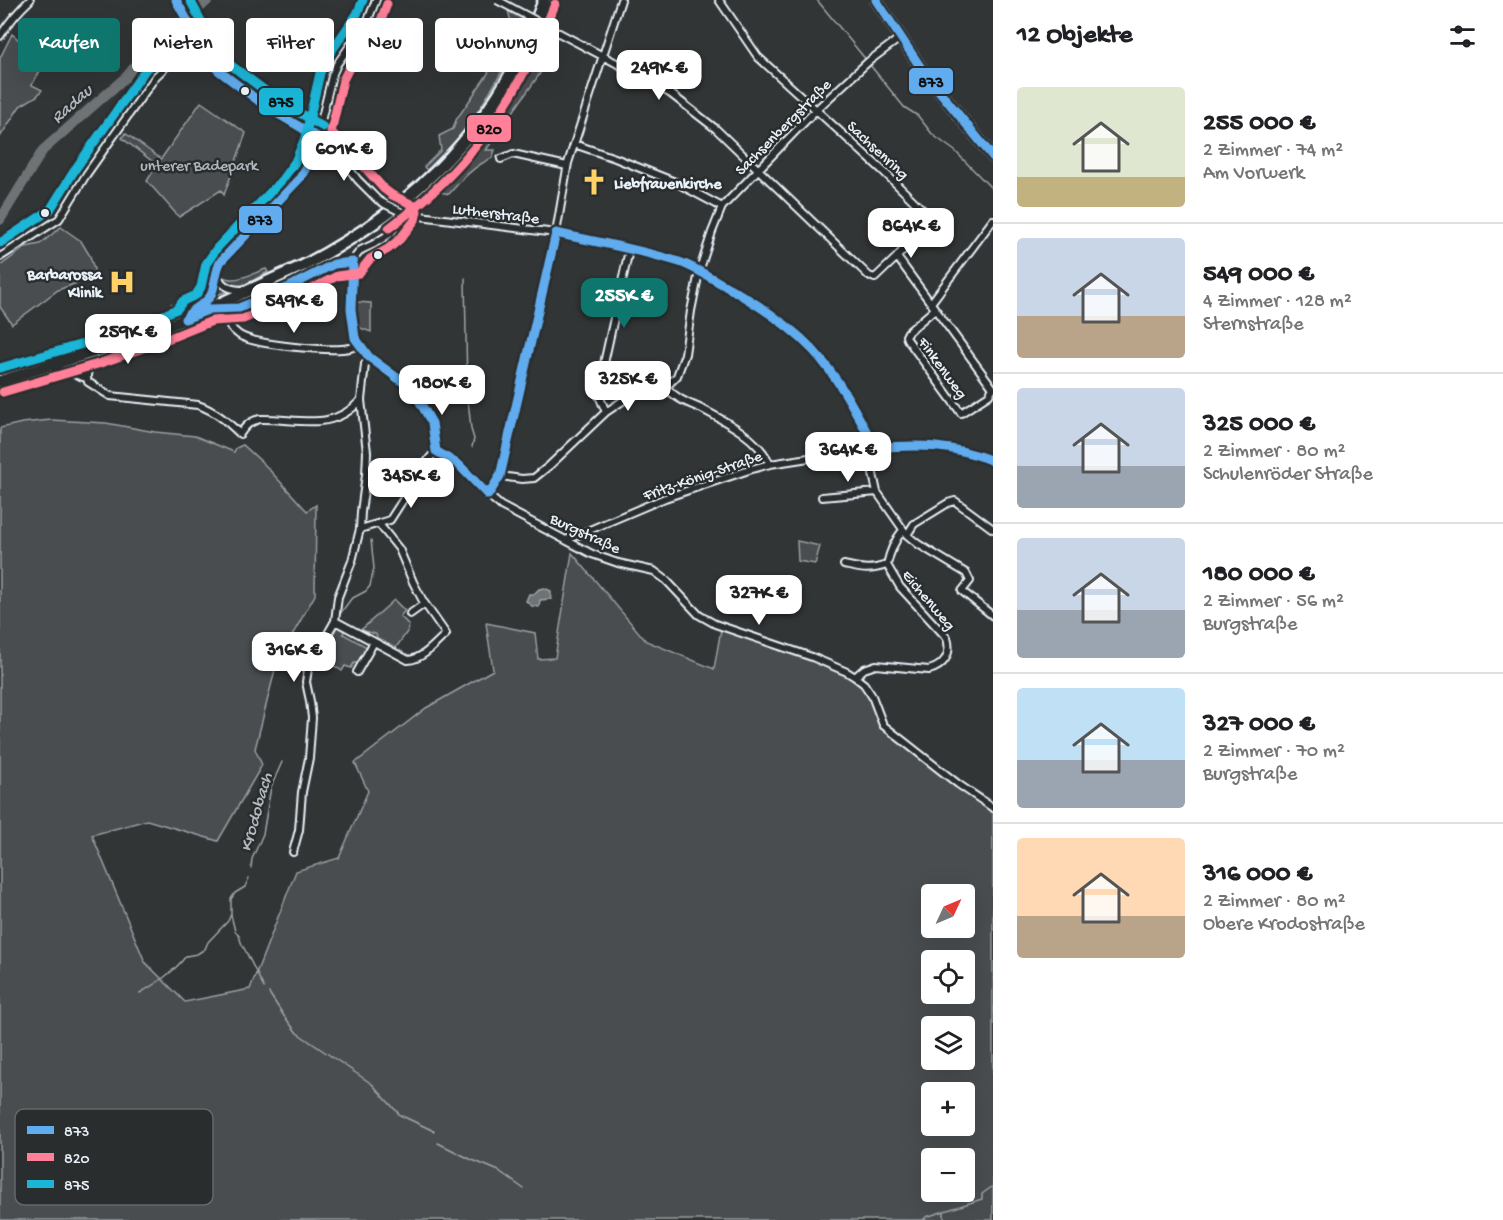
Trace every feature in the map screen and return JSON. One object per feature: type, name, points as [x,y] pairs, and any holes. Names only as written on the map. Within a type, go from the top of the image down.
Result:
[{"type":"main road","points":[[0,381],[90,354],[210,309],[305,265],[342,245],[385,216],[423,185],[478,124],[504,85],[525,46],[544,0]]},
{"type":"main road","points":[[876,0],[923,71],[993,158]]},
{"type":"street","points":[[0,36],[15,15],[30,0]]},
{"type":"street","name":"Lutherstraße","points":[[176,0],[185,18]]},
{"type":"street","points":[[185,319],[190,311],[208,300],[220,263],[231,248],[300,178],[306,168],[337,64],[368,20],[376,0]]},
{"type":"street","name":"Sachsenring","points":[[497,0],[637,74],[670,94],[716,129],[869,276],[875,278],[897,257],[927,222],[927,214],[758,57],[719,0]]},
{"type":"street","points":[[488,495],[500,476],[556,233],[567,166],[621,0]]},
{"type":"street","name":"Sachsenbergstraße","points":[[666,387],[677,376],[685,354],[699,272],[722,207],[816,110],[867,62],[900,38]]},
{"type":"street","points":[[0,257],[59,219],[86,175],[160,72]]},
{"type":"street","name":"Lutherstraße","points":[[220,72],[260,102],[317,137],[336,152],[358,180],[378,200],[404,214],[556,233],[678,261],[742,296],[781,323],[814,351],[854,408],[873,448]]},
{"type":"street","points":[[574,144],[666,178],[722,207]]},
{"type":"street","points":[[501,159],[513,154],[567,166]]},
{"type":"street","points":[[360,529],[390,520],[436,451],[432,423],[417,397],[404,383],[369,357],[355,338],[353,327],[351,309],[353,262],[361,250],[391,233],[404,214]]},
{"type":"street","points":[[933,306],[993,220]]},
{"type":"street","points":[[606,412],[600,398],[599,386],[629,250]]},
{"type":"street","points":[[897,257],[993,388]]},
{"type":"street","points":[[210,309],[239,308],[287,288],[334,264],[353,262]]},
{"type":"street","points":[[217,274],[223,284],[229,288],[252,290]]},
{"type":"street","name":"Finkenweg","points":[[933,306],[906,336],[921,358],[962,413],[989,395],[993,388]]},
{"type":"street","points":[[230,327],[241,336],[283,345],[351,348],[359,345]]},
{"type":"street","points":[[87,380],[87,371],[94,364],[134,348],[142,335]]},
{"type":"street","points":[[293,852],[309,758],[312,718],[306,682],[308,669],[335,621],[338,597],[352,561],[360,529],[367,452],[361,400],[365,364],[369,357]]},
{"type":"street","points":[[47,367],[87,380],[110,396],[198,405],[219,415],[240,434],[248,424],[260,419],[328,421],[349,411],[361,400]]},
{"type":"street","points":[[500,476],[534,478],[606,412],[627,398],[650,388],[666,387],[673,395],[714,415],[739,431],[757,445],[770,464]]},
{"type":"street","name":"Fritz-König-Straße","points":[[566,540],[665,498],[770,464],[897,445],[963,450],[993,461]]},
{"type":"street","points":[[873,448],[873,474],[877,492],[905,532],[918,544],[966,573],[970,581],[962,591],[993,616]]},
{"type":"street","name":"Burgstraße","points":[[436,451],[459,465],[501,506],[592,554],[618,563],[654,571],[666,580],[699,615],[716,624],[812,657],[855,677],[864,684],[872,696],[883,725],[958,784],[993,808]]},
{"type":"street","points":[[822,497],[877,492]]},
{"type":"street","name":"Eichenweg","points":[[855,677],[864,669],[876,665],[929,670],[942,664],[949,652],[947,638],[900,587],[887,566],[894,541],[914,524],[955,501],[993,529]]},
{"type":"street","points":[[335,621],[408,660],[420,657],[446,634],[424,604],[399,549],[379,524]]},
{"type":"street","name":"Eichenweg","points":[[844,565],[866,570],[887,566]]},
{"type":"street","points":[[410,614],[424,604]]},
{"type":"street","points":[[357,672],[374,642]]},
{"type":"green space","points":[[508,11],[521,18],[510,18]]},
{"type":"green space","points":[[12,34],[18,39],[18,72],[39,72],[32,85],[42,90],[37,96],[20,106],[0,137],[0,58]]},
{"type":"green space","points":[[488,72],[502,72],[472,120],[454,143],[427,170],[424,167],[441,150],[439,136],[453,129],[456,120]]},
{"type":"green space","points":[[520,72],[540,72],[486,150],[495,150],[492,158],[469,173],[449,194],[440,192],[418,211],[409,209],[450,168],[499,110]]},
{"type":"green space","name":"unterer Badepark","points":[[201,102],[246,133],[224,195],[221,190],[179,217],[147,181],[157,165],[122,138],[125,133],[161,159]]},
{"type":"green space","points":[[61,227],[81,241],[90,256],[96,276],[58,290],[12,324],[0,307],[0,266],[26,247],[40,244]]},
{"type":"green space","points":[[266,269],[268,272],[250,282],[174,312],[171,304],[178,302],[208,276],[236,279]]},
{"type":"green space","points":[[355,302],[371,303],[371,332],[358,327]]},
{"type":"green space","points":[[51,420],[106,423],[155,432],[195,436],[234,452],[236,448],[243,445],[264,464],[307,511],[316,505],[315,595],[277,662],[255,749],[262,765],[218,841],[147,820],[92,835],[145,962],[185,1002],[250,989],[296,871],[339,858],[368,791],[355,763],[426,708],[493,670],[486,623],[535,633],[538,659],[555,658],[572,553],[646,641],[714,669],[721,629],[842,671],[859,684],[870,697],[882,728],[993,802],[993,1220],[0,1220],[0,428]]},
{"type":"green space","points":[[797,541],[820,546],[815,564],[798,561]]},
{"type":"green space","points":[[394,600],[405,611],[400,616],[409,625],[395,649],[377,638],[376,634],[361,630]]},
{"type":"green space","points":[[338,625],[345,629],[343,634],[367,647],[359,663],[354,663],[351,668],[345,666],[342,671],[327,661],[327,657],[322,654]]},
{"type":"shaded area","points":[[544,588],[551,591],[551,599],[540,600],[539,607],[532,606],[526,601],[529,594],[534,594]]},
{"type":"waterway","name":"Radau","points":[[0,220],[43,150],[127,76],[166,31],[194,13],[208,0]]},
{"type":"waterway","points":[[817,0],[867,61]]},
{"type":"waterway","points":[[870,65],[904,107],[918,116],[933,135],[955,151],[993,190]]},
{"type":"waterway","name":"Krodobach","points":[[465,278],[467,390],[474,439],[472,447]]},
{"type":"waterway","name":"Krodobach","points":[[340,614],[351,599],[366,591],[370,586],[374,568],[371,540]]},
{"type":"waterway","name":"Krodobach","points":[[251,868],[252,859],[263,834],[271,787],[282,762]]},
{"type":"waterway","name":"Krodobach","points":[[140,993],[171,972],[186,956],[197,954],[205,949],[208,942],[228,921],[231,914],[231,899],[235,893],[245,887],[249,878]]},
{"type":"waterway","points":[[231,915],[242,945]]},
{"type":"waterway","points":[[243,946],[264,988]]},
{"type":"waterway","points":[[269,993],[297,1033],[372,1084],[400,1115],[434,1131]]},
{"type":"waterway","points":[[438,1143],[499,1171],[524,1189]]},
{"type":"waterway","points":[[923,1220],[926,1217],[982,1199],[982,1194],[993,1186]]},
{"type":"waterway","points":[[944,1212],[944,1220]]},
{"type":"transit line","name":"873","points":[[176,0],[198,40],[219,71],[268,108],[317,137],[300,178],[221,261],[211,295],[188,315]]},
{"type":"transit line","name":"875","points":[[190,0],[208,34],[228,63],[275,98],[323,127]]},
{"type":"transit line","name":"875","points":[[0,368],[93,341],[152,320],[177,309],[183,301],[196,295],[201,287],[206,264],[217,248],[281,181],[295,162],[305,138],[320,73],[326,59],[357,14],[363,0]]},
{"type":"transit line","name":"873","points":[[876,0],[923,71],[993,157]]},
{"type":"transit line","name":"820","points":[[3,392],[101,363],[212,321],[243,319],[292,299],[337,276],[359,273],[370,259],[400,239],[415,220],[417,211],[411,204],[384,189],[331,132],[343,80],[379,26],[387,4]]},
{"type":"transit line","name":"820","points":[[389,228],[417,206],[461,164],[494,122],[522,77],[555,4]]},
{"type":"transit line","name":"875","points":[[0,243],[50,210],[76,168],[144,72]]},
{"type":"transit line","name":"873","points":[[185,319],[210,309],[239,308],[287,288],[334,264],[353,262],[351,309],[355,338],[369,357],[404,383],[417,397],[432,423],[436,451],[459,465],[488,495],[500,476],[556,233],[683,263],[762,308],[794,332],[822,360],[852,406],[873,448],[905,446],[948,448],[993,461]]},
{"type":"place","name":"Liebfrauenkirche","points":[[594,182]]},
{"type":"place","name":"Barbarossa Klinik","points":[[122,282]]}]
